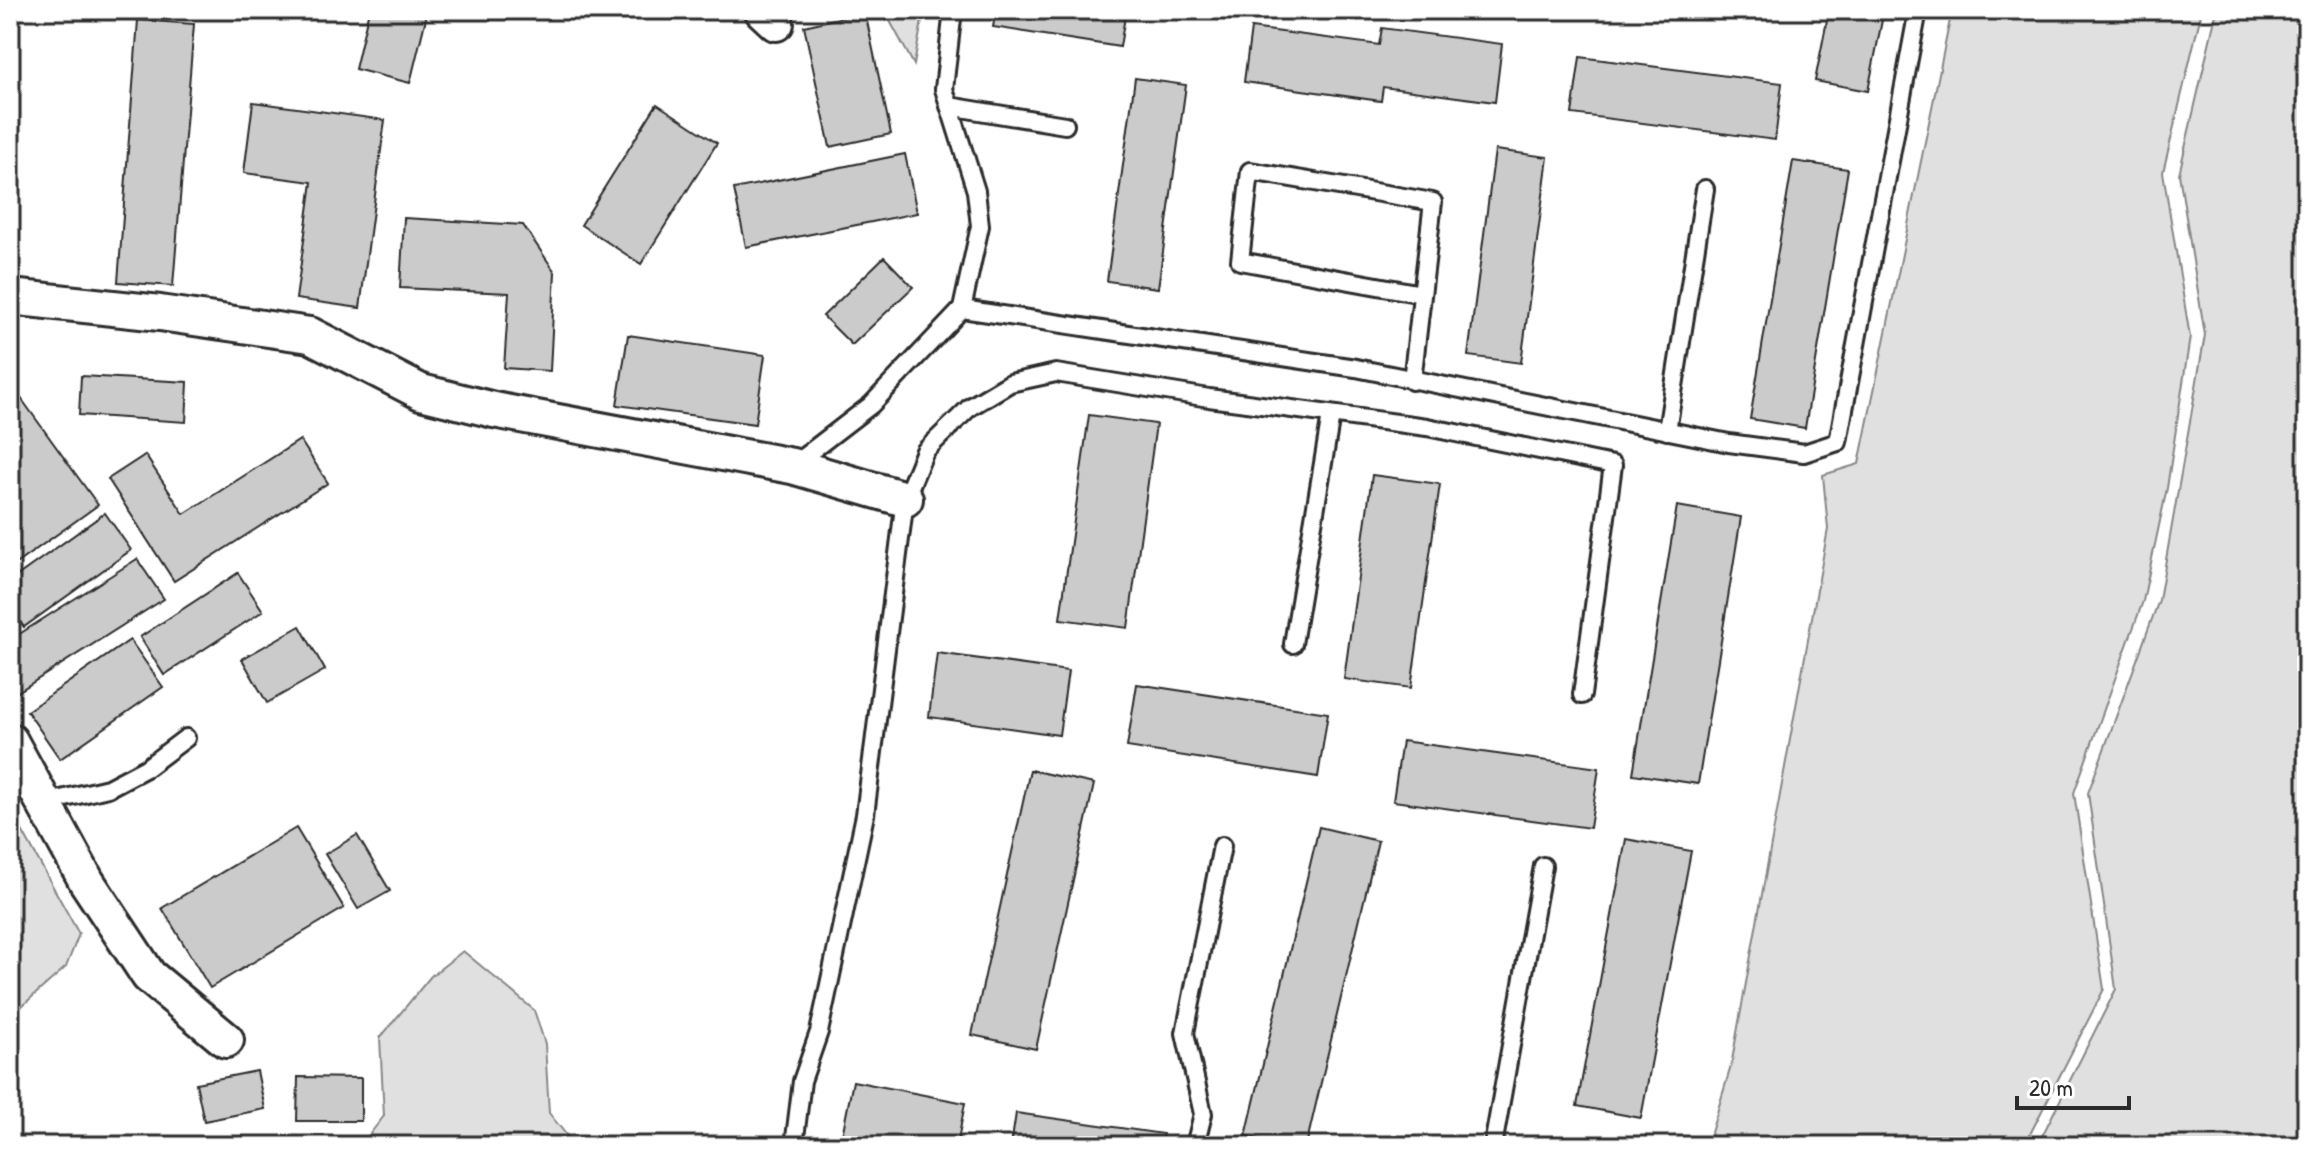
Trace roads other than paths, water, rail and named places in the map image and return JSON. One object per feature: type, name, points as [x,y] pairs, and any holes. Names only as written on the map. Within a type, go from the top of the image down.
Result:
[{"type":"street","points":[[10,297],[160,313],[310,335],[421,392],[494,410],[792,466],[905,499]]},
{"type":"street","points":[[10,741],[87,882],[149,976],[226,1040]]},
{"type":"lane","points":[[792,466],[871,405],[962,309],[980,226],[976,191],[944,89],[953,10]]},
{"type":"lane","points":[[962,309],[1356,368],[1667,431],[1804,453],[1838,442],[1918,10]]},
{"type":"lane","points":[[949,106],[1065,125]]},
{"type":"lane","points":[[1412,381],[1433,202],[1250,171],[1240,261],[1422,294]]},
{"type":"lane","points":[[1667,431],[1705,189]]},
{"type":"lane","points":[[794,1146],[802,1081],[819,1032],[865,815],[905,499],[925,451],[970,407],[1010,383],[1056,373],[1427,427],[1613,465],[1582,695]]},
{"type":"lane","points":[[1293,644],[1331,415]]},
{"type":"lane","points":[[44,803],[108,788],[146,768],[186,738]]},
{"type":"lane","points":[[1195,1146],[1203,1114],[1185,1033],[1222,846]]},
{"type":"lane","points":[[1493,1146],[1543,866]]}]
